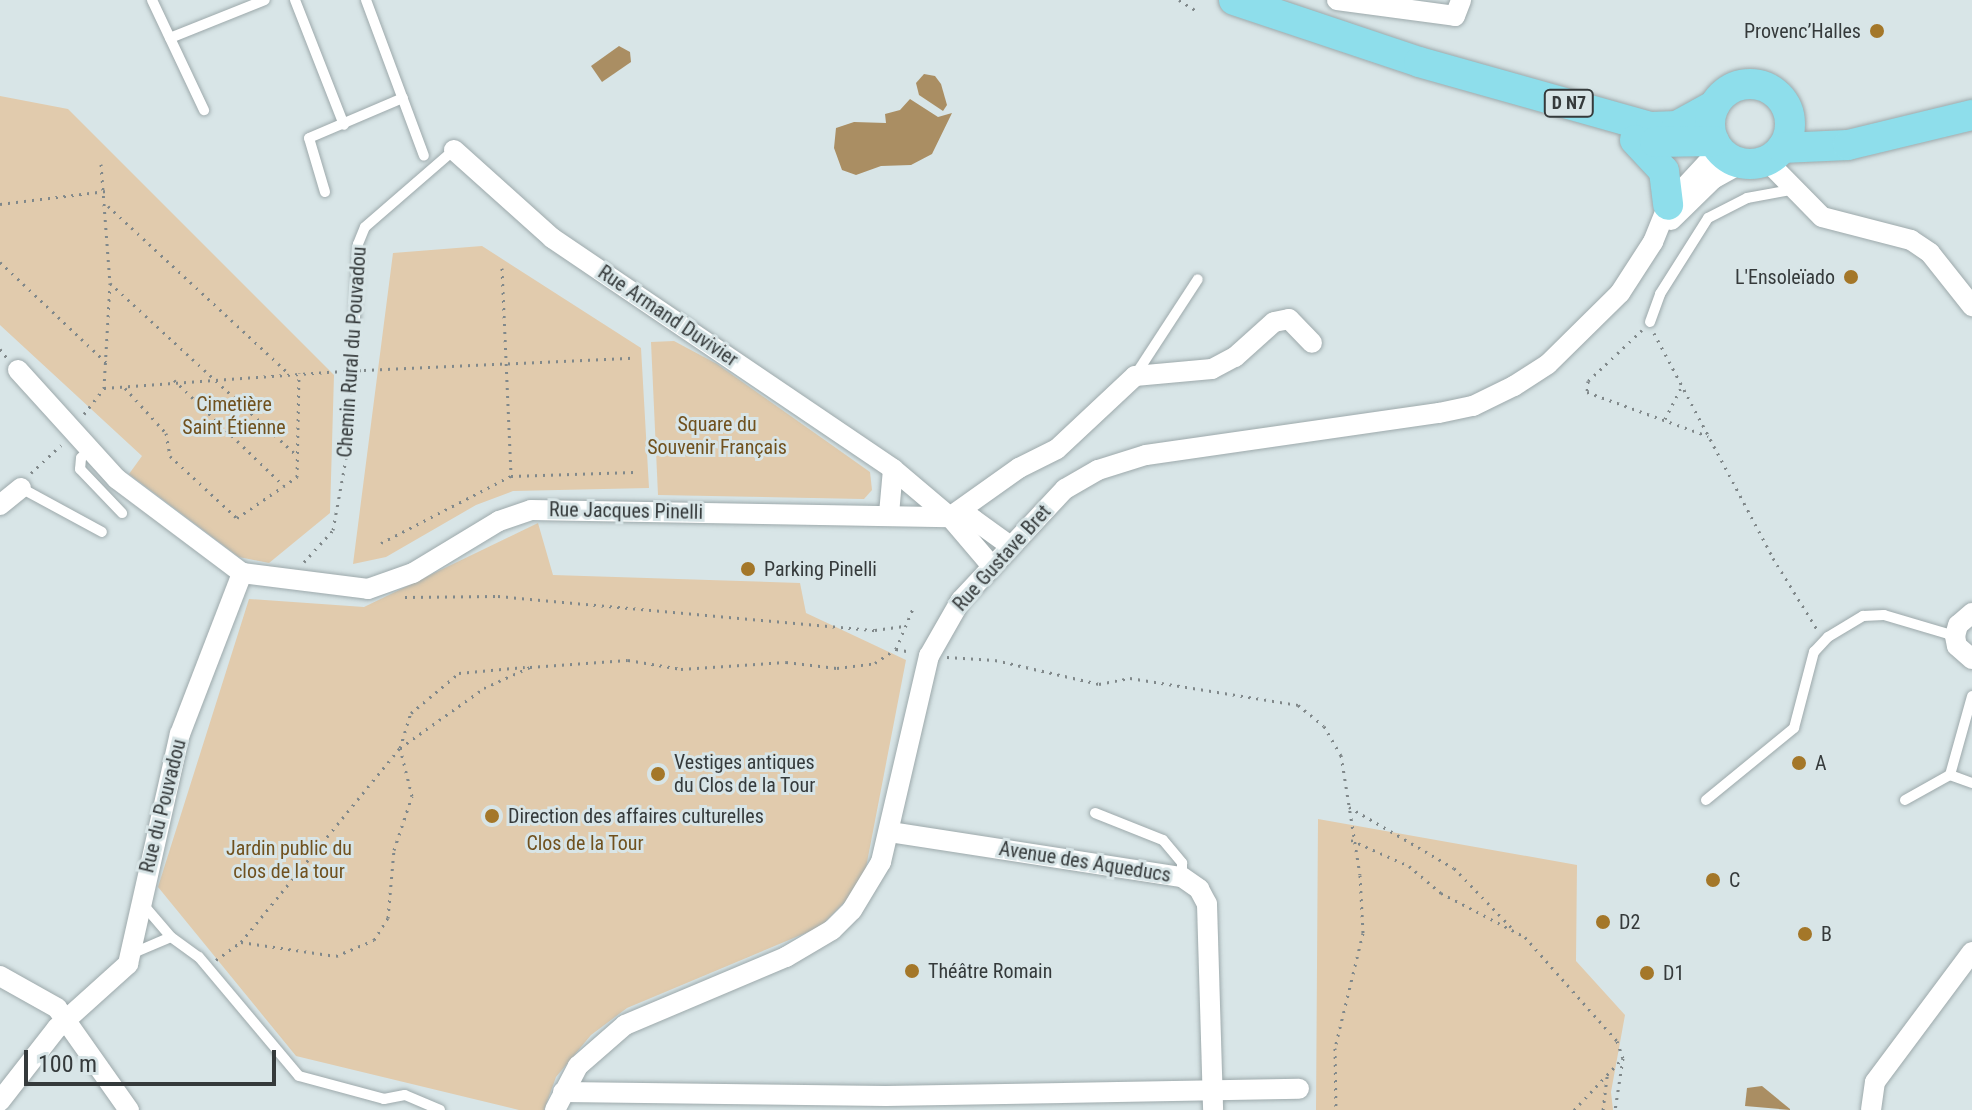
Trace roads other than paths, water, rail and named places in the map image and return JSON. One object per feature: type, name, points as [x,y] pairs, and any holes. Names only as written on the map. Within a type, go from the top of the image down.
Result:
[{"type":"main road","name":"D N7","points":[[1234,0],[1419,62],[1635,140],[1745,153],[1848,145],[1972,115]]},
{"type":"main road","name":"D N7","points":[[1419,62],[1651,127],[1677,126],[1715,105]]},
{"type":"main road","points":[[1752,85],[1775,93],[1788,112],[1790,125],[1745,153],[1715,105],[1729,91],[1752,85]]},
{"type":"main road","points":[[1788,112],[1820,129],[1845,130],[1972,100]]},
{"type":"main road","points":[[1635,140],[1664,171],[1668,205]]},
{"type":"street","points":[[1337,0],[1455,16],[1461,0]]},
{"type":"street","name":"Rue Armand Duvivier","points":[[454,150],[552,238],[893,469],[950,517]]},
{"type":"street","points":[[1745,153],[1822,217],[1911,240],[1950,272],[1972,306]]},
{"type":"street","name":"Rue Gustave Bret","points":[[559,1101],[578,1066],[625,1025],[786,957],[832,930],[870,887],[890,832],[929,656],[949,618],[991,565],[1065,489],[1122,463],[1439,413],[1473,406],[1514,386],[1591,327],[1629,281],[1653,242],[1668,205],[1745,153]]},
{"type":"street","name":"Rue Gustave Bret","points":[[1653,242],[1713,179],[1745,153]]},
{"type":"street","points":[[991,565],[950,517],[1019,468],[1057,449],[1135,376],[1212,369],[1235,357],[1274,322],[1289,319],[1312,343]]},
{"type":"street","name":"Rue Jacques Pinelli","points":[[18,370],[70,437],[91,448],[117,479],[242,573],[368,589],[413,573],[499,521],[531,510],[950,517],[973,519],[1009,545]]},
{"type":"street","points":[[889,514],[893,469]]},
{"type":"street","points":[[0,505],[21,488]]},
{"type":"street","name":"Rue du Pouvadou","points":[[131,954],[140,900],[180,734],[242,573]]},
{"type":"street","points":[[1972,613],[1958,625],[1955,636],[1957,646],[1972,659]]},
{"type":"street","name":"Avenue des Aqueducs","points":[[890,832],[1182,877],[1199,889],[1207,904],[1213,1100]]},
{"type":"street","points":[[0,1101],[67,1020],[128,964],[131,954]]},
{"type":"street","points":[[1871,1110],[1875,1082],[1969,965]]},
{"type":"street","points":[[0,976],[46,999],[67,1020],[129,1110]]},
{"type":"street","points":[[559,1101],[884,1103],[1213,1100],[1299,1089]]},
{"type":"lane","points":[[152,0],[204,110]]},
{"type":"lane","points":[[170,38],[265,0]]},
{"type":"lane","points":[[295,0],[344,125]]},
{"type":"lane","points":[[366,0],[424,156]]},
{"type":"lane","points":[[325,192],[307,143],[403,98]]},
{"type":"lane","name":"Chemin Rural du Pouvadou","points":[[355,318],[358,244],[365,227],[454,150]]},
{"type":"lane","points":[[1650,322],[1660,294],[1708,218],[1747,198],[1791,190]]},
{"type":"lane","points":[[1135,376],[1198,279]]},
{"type":"lane","points":[[91,448],[81,458],[80,469],[122,513]]},
{"type":"lane","points":[[21,488],[102,532]]},
{"type":"lane","points":[[1706,800],[1794,728],[1814,652],[1824,641],[1863,616],[1874,615],[1955,636]]},
{"type":"lane","points":[[1905,800],[1950,775],[1972,696]]},
{"type":"lane","points":[[1950,775],[1972,783]]},
{"type":"lane","points":[[1095,813],[1163,840],[1182,863],[1182,877]]},
{"type":"lane","points":[[140,900],[171,937],[199,957],[299,1076],[384,1099],[405,1095],[424,1106],[440,1110]]},
{"type":"lane","points":[[131,954],[171,937]]},
{"type":"place","name":"Provenc’Halles","points":[[1877,31]]},
{"type":"place","name":"L'Ensoleïado","points":[[1851,277]]},
{"type":"place","name":"Parking Pinelli","points":[[748,569]]},
{"type":"place","name":"A","points":[[1799,763]]},
{"type":"place","name":"Vestiges antiques du Clos de la Tour","points":[[658,774]]},
{"type":"place","name":"Direction des affaires culturelles","points":[[492,816]]},
{"type":"place","name":"C","points":[[1713,880]]},
{"type":"place","name":"D2","points":[[1603,922]]},
{"type":"place","name":"B","points":[[1805,934]]},
{"type":"place","name":"Théâtre Romain","points":[[912,971]]},
{"type":"place","name":"D1","points":[[1647,973]]},
{"type":"park label","name":"Cimetière Saint Étienne","points":[[234,416]]},
{"type":"park label","name":"Square du Souvenir Français","points":[[717,436]]},
{"type":"park label","name":"Clos de la Tour","points":[[585,843]]},
{"type":"park label","name":"Jardin public du clos de la tour","points":[[289,860]]}]
